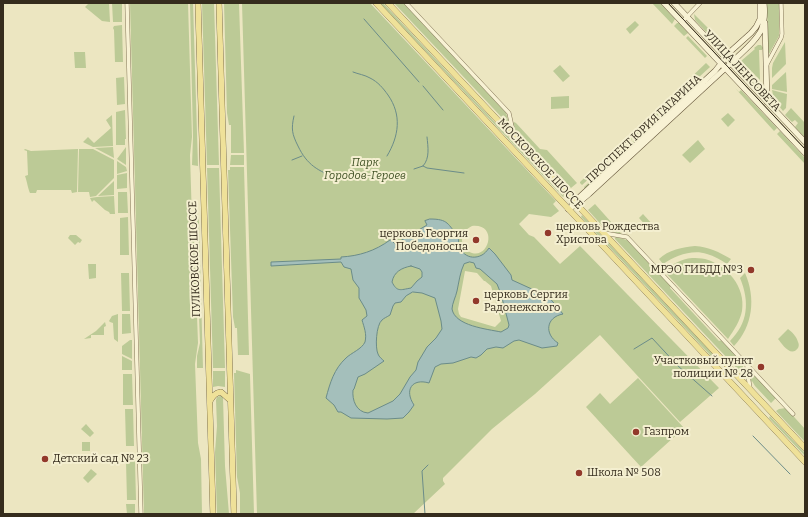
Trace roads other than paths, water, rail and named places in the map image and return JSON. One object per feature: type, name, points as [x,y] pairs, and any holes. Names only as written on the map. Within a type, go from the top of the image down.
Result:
[{"type":"main road","name":"ПУЛКОВСКОЕ ШОССЕ","points":[[198,3],[213,514]]},
{"type":"main road","points":[[219,3],[234,514]]},
{"type":"main road","name":"МОСКОВСКОЕ ШОССЕ","points":[[376,3],[805,462]]},
{"type":"main road","name":"МОСКОВСКОЕ ШОССЕ","points":[[388,3],[805,448]]},
{"type":"main road","name":"УЛИЦА ЛЕНСОВЕТА","points":[[664,3],[805,153]]},
{"type":"main road","name":"УЛИЦА ЛЕНСОВЕТА","points":[[674,3],[805,142]]},
{"type":"main road","name":"ПРОСПЕКТ ЮРИЯ ГАГАРИНА","points":[[576,203],[715,71],[726,57],[751,33],[760,19],[760,3]]},
{"type":"main road","name":"ПРОСПЕКТ ЮРИЯ ГАГАРИНА","points":[[568,209],[753,42],[762,28],[765,16],[764,3]]},
{"type":"main road","points":[[762,107],[767,102],[765,16]]},
{"type":"main road","points":[[210,401],[218,392],[221,392],[230,400]]},
{"type":"street","points":[[127,3],[141,514]]},
{"type":"street","points":[[406,3],[509,113],[515,137]]},
{"type":"street","points":[[682,22],[700,3]]},
{"type":"street","points":[[766,66],[782,34],[781,3]]},
{"type":"street","points":[[604,233],[627,237],[793,414]]},
{"type":"street","points":[[747,364],[750,389]]},
{"type":"water","points":[[436,219],[447,223],[459,237],[460,247],[464,254],[468,256],[477,257],[486,252],[489,248],[511,275],[512,280],[548,296],[563,314],[553,319],[549,326],[550,335],[558,343],[557,346],[542,348],[519,340],[514,341],[503,348],[496,347],[487,349],[476,358],[471,357],[453,363],[441,364],[435,367],[429,383],[418,382],[411,386],[410,395],[414,405],[403,418],[351,418],[341,412],[338,412],[334,405],[326,398],[338,367],[346,358],[364,344],[366,339],[362,320],[367,316],[366,310],[359,298],[359,288],[353,280],[351,269],[344,267],[341,262],[271,266],[271,262],[341,259],[341,257],[360,254],[373,250],[390,240],[395,244],[427,225],[425,221]],"holes":[[[470,262],[474,263],[476,268],[480,269],[497,284],[509,325],[508,328],[501,332],[480,328],[465,323],[454,315],[452,307],[464,264]],[[411,266],[420,269],[422,272],[422,277],[411,288],[401,290],[397,289],[392,282],[394,276],[401,269]],[[413,292],[422,293],[435,298],[442,329],[427,347],[418,362],[416,370],[400,394],[393,401],[368,413],[364,412],[356,405],[353,398],[353,390],[358,377],[384,361],[379,356],[377,351],[378,327],[382,320],[390,315],[395,303],[401,302],[406,296]]]},
{"type":"waterway","points":[[364,19],[419,82]]},
{"type":"waterway","points":[[353,72],[366,76],[380,85],[388,95],[395,110],[397,118],[396,133],[387,156]]},
{"type":"waterway","points":[[423,86],[443,110]]},
{"type":"waterway","points":[[294,116],[292,128],[293,135],[301,153],[309,163],[319,170],[337,178]]},
{"type":"waterway","points":[[414,169],[423,166],[427,160],[427,137]]},
{"type":"waterway","points":[[292,160],[302,156]]},
{"type":"waterway","points":[[423,166],[427,168],[464,173]]},
{"type":"waterway","points":[[634,349],[652,338],[678,366],[712,396]]},
{"type":"waterway","points":[[753,436],[790,474]]},
{"type":"waterway","points":[[425,514],[422,471],[428,465]]},
{"type":"tram line","points":[[668,3],[805,149]]},
{"type":"place","name":"церковь Рождества Христова","points":[[548,233]]},
{"type":"place","name":"церковь Георгия Победоносца","points":[[476,240]]},
{"type":"place","name":"МРЭО ГИБДД №3","points":[[751,270]]},
{"type":"place","name":"церковь Сергия Радонежского","points":[[476,301]]},
{"type":"place","name":"Участковый пункт полиции № 28","points":[[761,367]]},
{"type":"place","name":"Газпром","points":[[636,432]]},
{"type":"place","name":"Детский сад № 23","points":[[45,459]]},
{"type":"place","name":"Школа № 508","points":[[579,473]]},
{"type":"park label","name":"Парк Городов-Героев","points":[[365,169]]}]
